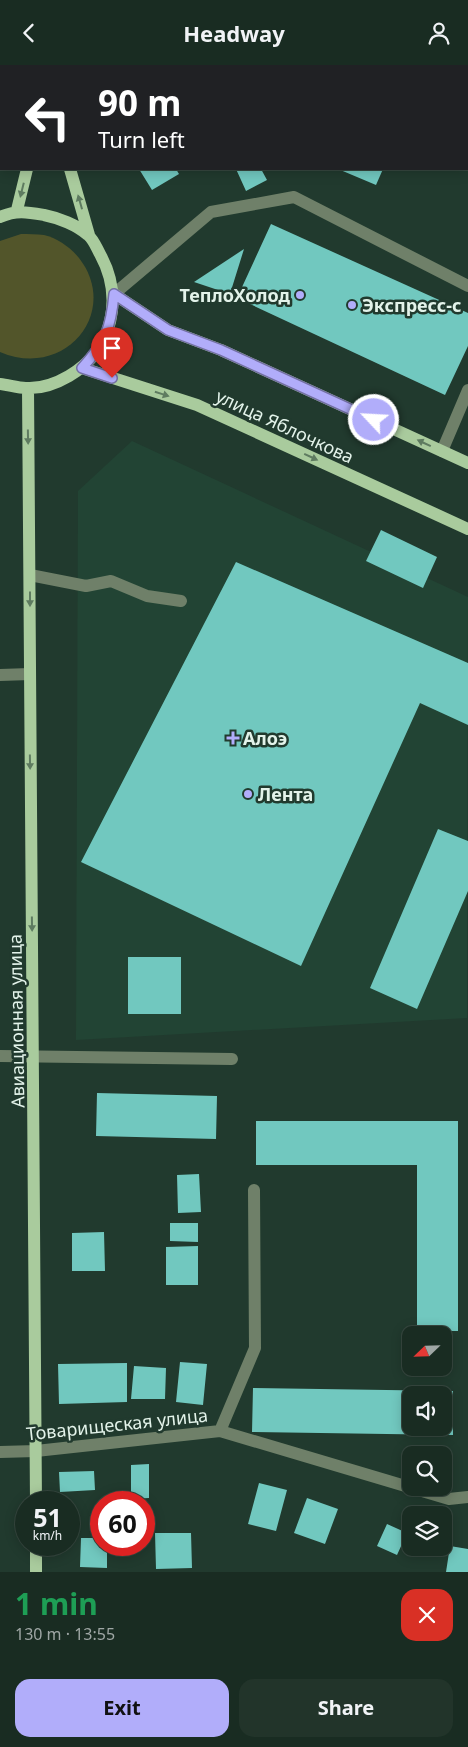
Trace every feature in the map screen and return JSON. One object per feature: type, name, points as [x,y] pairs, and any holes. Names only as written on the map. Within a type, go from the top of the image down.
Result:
[{"type":"main road","points":[[17,211],[27,170]]},
{"type":"main road","points":[[0,384],[28,388],[58,383],[82,368],[97,353],[106,337],[112,319],[114,294],[108,269],[89,235],[70,170]]},
{"type":"main road","points":[[0,217],[17,211],[58,218],[89,235]]},
{"type":"main road","points":[[114,294],[168,330],[221,350],[468,463]]},
{"type":"main road","name":"улица Яблочкова","points":[[82,368],[197,405],[468,529]]},
{"type":"main road","name":"Авиационная улица","points":[[28,388],[36,1491]]},
{"type":"main road","points":[[36,1556],[36,1572]]},
{"type":"street","points":[[114,294],[211,212],[294,197],[468,286]]},
{"type":"street","points":[[442,451],[468,391]]},
{"type":"street","points":[[30,575],[86,586],[111,581],[147,596],[180,601]]},
{"type":"street","points":[[0,675],[30,674]]},
{"type":"street","points":[[0,1056],[232,1059]]},
{"type":"street","points":[[220,1431],[255,1348],[254,1190]]},
{"type":"street","name":"Товарищеская улица","points":[[0,1452],[36,1451],[220,1431],[448,1499],[468,1497]]},
{"type":"shaded area","points":[[21,234],[44,235],[63,243],[79,258],[90,279],[94,299],[90,319],[80,336],[65,349],[46,357],[24,358],[0,352],[0,241]]},
{"type":"shaded area","points":[[132,441],[468,597],[467,1018],[76,1040],[78,491]]},
{"type":"building","points":[[140,170],[177,170],[179,174],[152,190]]},
{"type":"building","points":[[236,170],[262,170],[267,180],[246,191]]},
{"type":"building","points":[[340,170],[383,170],[376,185]]},
{"type":"building","name":"Экспресс-с","points":[[271,224],[468,313],[468,346],[445,395],[237,298]]},
{"type":"building","points":[[244,249],[230,294],[194,282]]},
{"type":"building","points":[[381,530],[437,557],[423,588],[366,561]]},
{"type":"building","name":"Лента","points":[[236,562],[468,663],[468,725],[420,703],[301,966],[81,862]]},
{"type":"building","points":[[438,829],[468,841],[468,891],[417,1009],[370,988]]},
{"type":"building","points":[[128,957],[181,957],[181,1014],[128,1014]]},
{"type":"building","points":[[97,1093],[217,1096],[216,1139],[96,1136]]},
{"type":"building","points":[[256,1121],[458,1121],[458,1331],[452,1331],[452,1326],[417,1326],[417,1165],[256,1165]]},
{"type":"building","points":[[199,1174],[201,1212],[178,1213],[177,1175]]},
{"type":"building","points":[[170,1223],[198,1223],[198,1242],[170,1241]]},
{"type":"building","points":[[104,1232],[105,1271],[72,1271],[72,1233]]},
{"type":"building","points":[[198,1246],[198,1285],[166,1285],[166,1247]]},
{"type":"building","points":[[180,1362],[207,1364],[203,1405],[176,1402]]},
{"type":"building","points":[[127,1363],[127,1402],[59,1404],[58,1364]]},
{"type":"building","points":[[134,1366],[166,1368],[165,1399],[131,1399]]},
{"type":"building","points":[[253,1388],[402,1390],[402,1434],[252,1432]]},
{"type":"building","points":[[452,1391],[453,1391],[452,1435]]},
{"type":"building","points":[[149,1464],[149,1491],[131,1491],[131,1465]]},
{"type":"building","points":[[94,1471],[95,1490],[60,1491],[59,1472]]},
{"type":"building","points":[[259,1483],[287,1490],[276,1531],[248,1524]]},
{"type":"building","points":[[307,1498],[338,1509],[325,1544],[294,1533]]},
{"type":"building","points":[[387,1524],[402,1531],[402,1544],[397,1555],[377,1546]]},
{"type":"building","points":[[155,1533],[191,1533],[192,1568],[156,1569]]},
{"type":"building","points":[[81,1538],[90,1538],[90,1556],[107,1556],[107,1568],[80,1567]]},
{"type":"building","points":[[452,1546],[468,1549],[468,1572],[446,1572],[448,1556],[452,1556]]},
{"type":"place","name":"ТеплоХолод","points":[[300,295]]},
{"type":"place","name":"Экспресс-с","points":[[352,305]]},
{"type":"place","name":"Алоэ","points":[[233,738]]},
{"type":"place","name":"Лента","points":[[248,794]]},
{"type":"route","points":[[112,378],[82,368],[97,353],[106,337],[112,319],[114,294],[168,330],[221,350],[374,420]]}]
